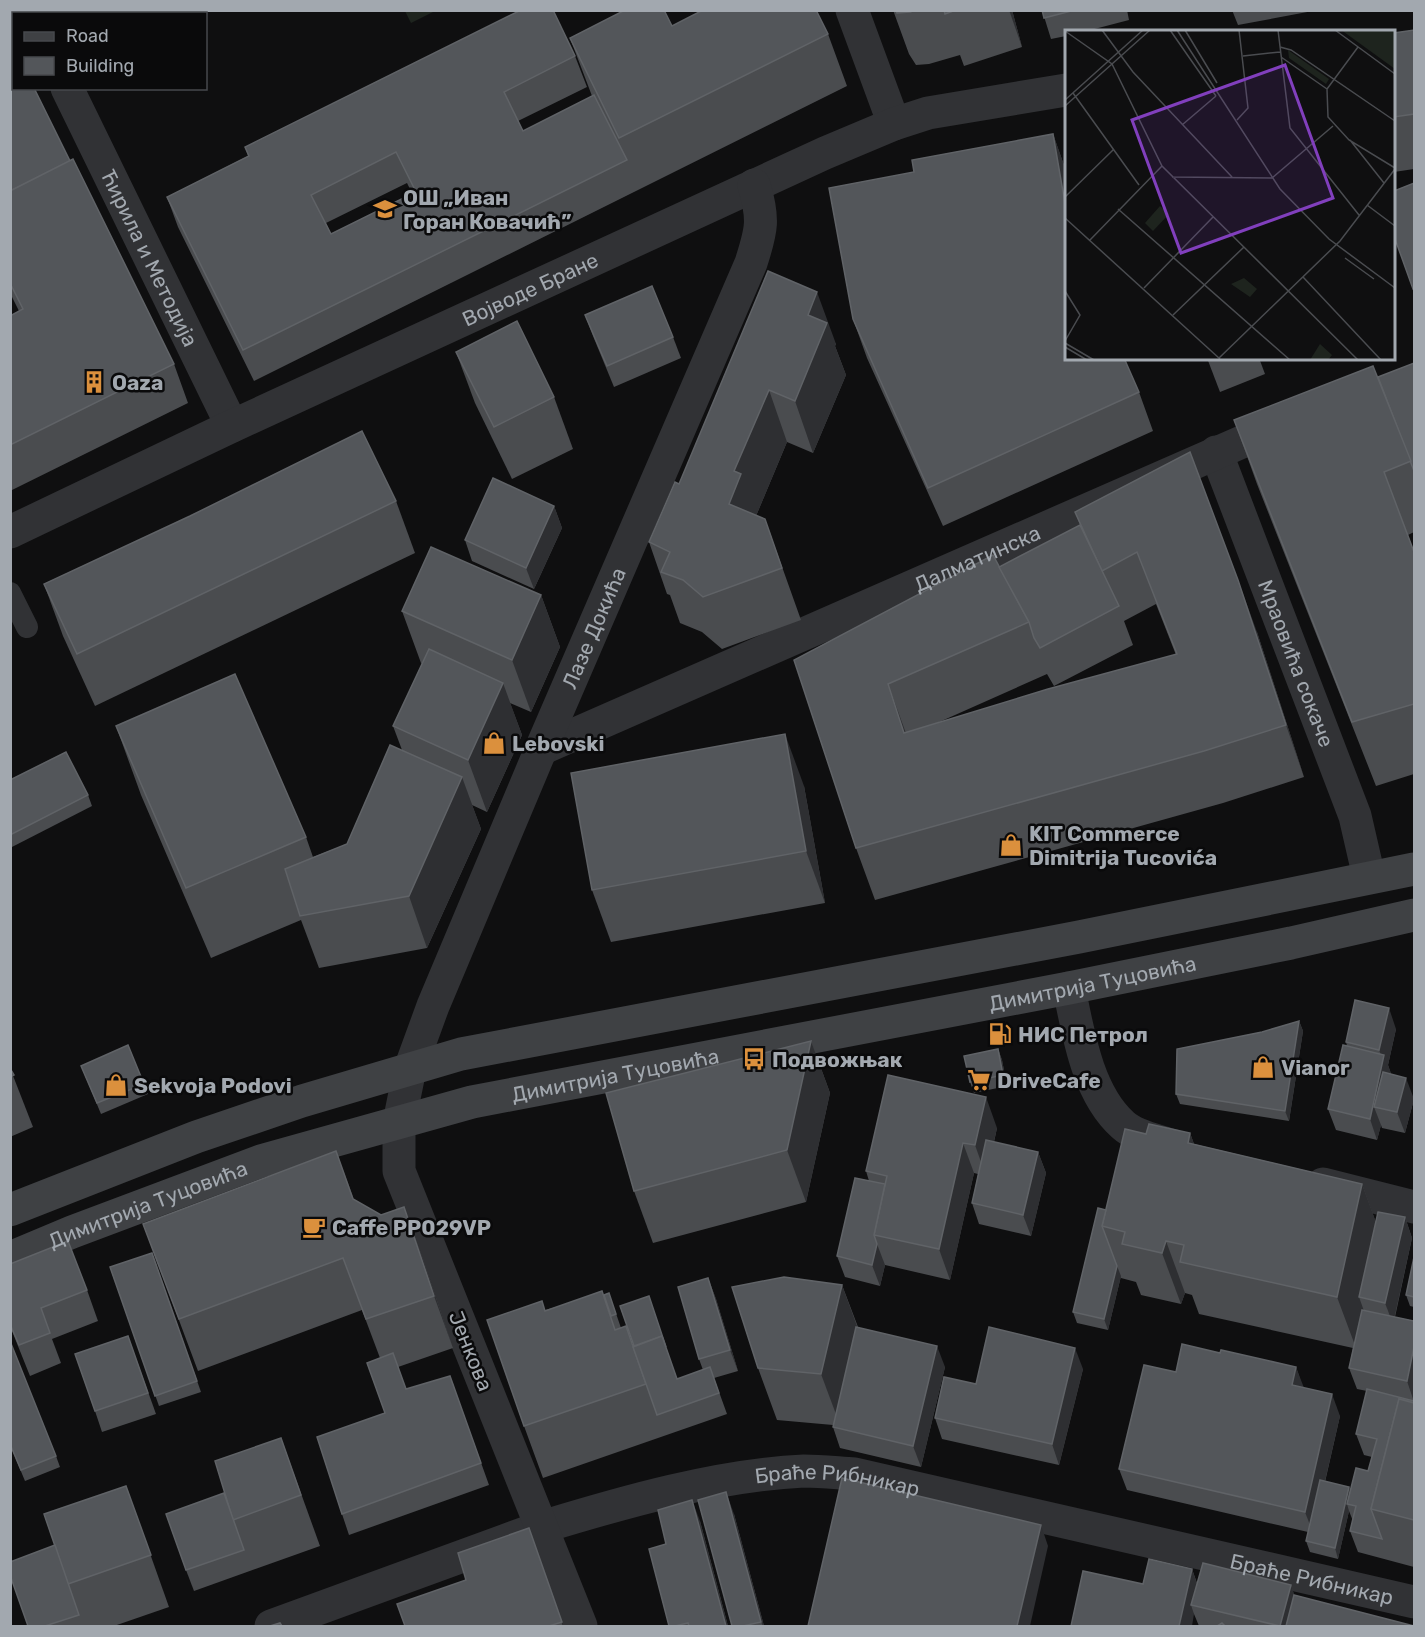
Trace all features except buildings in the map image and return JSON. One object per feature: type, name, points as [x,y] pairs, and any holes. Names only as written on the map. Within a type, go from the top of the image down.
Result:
[{"type":"main road","points":[[1369,877],[1414,858]]},
{"type":"main road","points":[[10,1210],[196,1137],[302,1101],[481,1050],[1079,937],[1414,869]]},
{"type":"main road","name":"Димитрија Туцовића","points":[[10,1258],[72,1232],[261,1161],[472,1102],[1069,988],[1292,943],[1414,915]]},
{"type":"main road","points":[[1292,943],[1414,936]]},
{"type":"street","points":[[852,10],[894,124]]},
{"type":"street","name":"Ћирила и Методија","points":[[68,90],[232,426]]},
{"type":"street","name":"Војводе Бране","points":[[10,532],[232,426],[754,185],[894,124],[928,113],[1065,90]]},
{"type":"street","name":"Лазе Докића","points":[[410,1069],[433,1006],[541,749],[751,263],[761,233],[761,210],[754,185]]},
{"type":"street","name":"Далматинска","points":[[541,749],[1315,410]]},
{"type":"street","name":"Мраовића сокаче","points":[[1216,452],[1355,816],[1369,877]]},
{"type":"street","points":[[1069,988],[1084,1056],[1102,1097],[1113,1113],[1124,1126],[1141,1135],[1203,1154]]},
{"type":"street","name":"Јенкова","points":[[410,1069],[399,1123],[399,1171],[581,1626]]},
{"type":"street","points":[[1291,1176],[1414,1207]]},
{"type":"street","name":"Браће Рибникар","points":[[271,1626],[542,1527],[673,1491],[804,1471],[855,1474],[1414,1602]]},
{"type":"lane","points":[[10,592],[27,627]]},
{"type":"shaded area","points":[[405,11],[435,11],[411,23]]},
{"type":"place","name":"ОШ „Иван Горан Ковачић”","points":[[385,209]]},
{"type":"place","name":"Oaza","points":[[94,382]]},
{"type":"place","name":"Lebovski","points":[[494,743]]},
{"type":"place","name":"KIT Commerce Dimitrija Tucovića","points":[[1011,845]]},
{"type":"place","name":"НИС Петрол","points":[[1000,1034]]},
{"type":"place","name":"Подвожњак","points":[[754,1059]]},
{"type":"place","name":"Vianor","points":[[1263,1067]]},
{"type":"place","name":"DriveCafe","points":[[979,1080]]},
{"type":"place","name":"Sekvoja Podovi","points":[[116,1085]]},
{"type":"place","name":"Caffe PP029VP","points":[[314,1227]]}]
